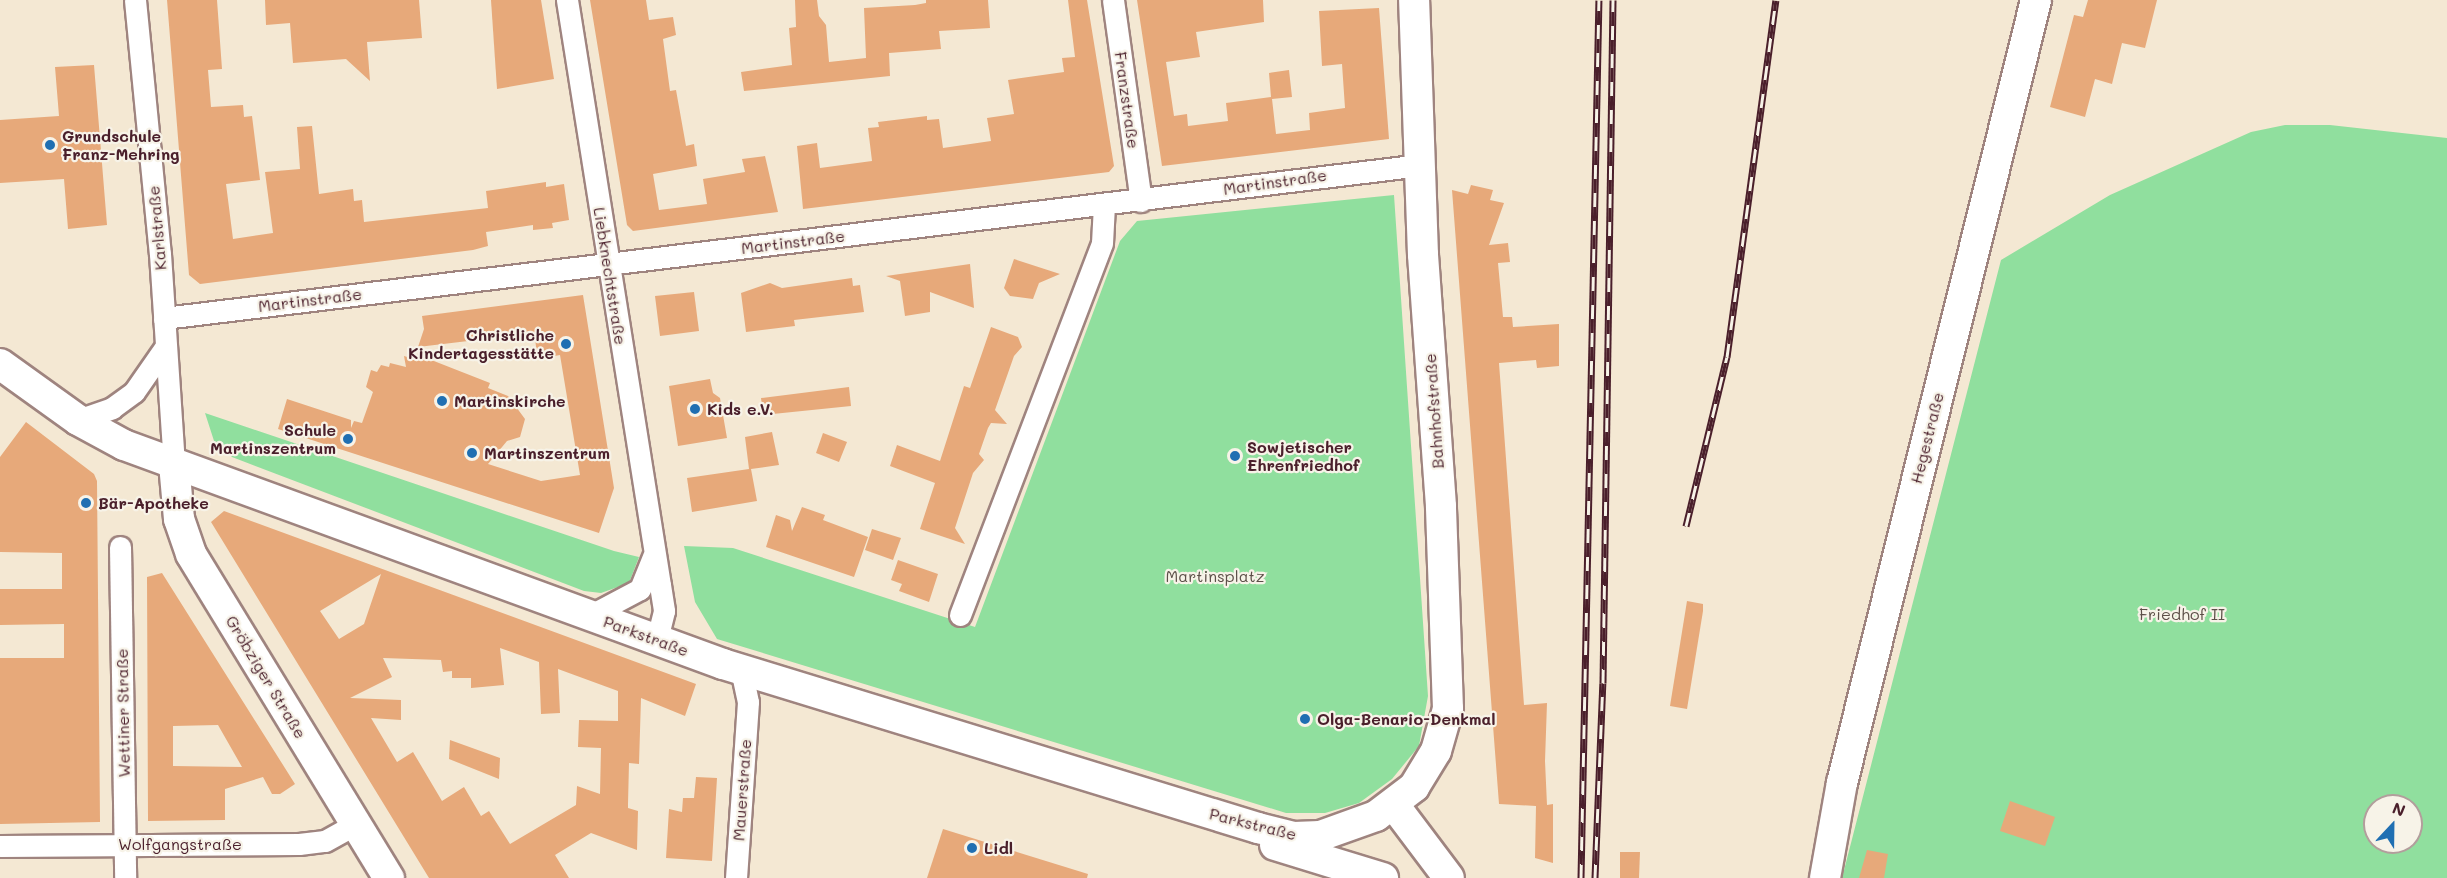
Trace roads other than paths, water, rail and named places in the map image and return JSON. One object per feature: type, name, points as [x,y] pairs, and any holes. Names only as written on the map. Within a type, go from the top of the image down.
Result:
[{"type":"main road","name":"Bahnhofstraße","points":[[1394,805],[1414,786],[1436,751],[1449,697],[1423,255],[1414,0]]},
{"type":"main road","name":"Hegestraße","points":[[1825,878],[1842,783],[2036,0]]},
{"type":"main road","name":"Parkstraße","points":[[0,364],[78,420],[124,445],[741,670],[1125,788],[1294,837],[1320,836],[1354,827],[1394,805]]},
{"type":"main road","name":"Gröbziger Straße","points":[[174,464],[178,519],[191,554],[389,878]]},
{"type":"main road","name":"Parkstraße","points":[[1125,788],[1127,801],[1383,878]]},
{"type":"main road","points":[[1394,805],[1449,878]]},
{"type":"street","name":"Karlstraße","points":[[135,0],[164,318],[164,349],[174,464]]},
{"type":"street","name":"Liebknechtstraße","points":[[567,0],[607,264],[664,611],[657,639]]},
{"type":"street","name":"Franzstraße","points":[[1113,0],[1141,201]]},
{"type":"street","name":"Martinstraße","points":[[164,318],[1104,206],[1421,165]]},
{"type":"street","points":[[960,615],[1102,243],[1104,206]]},
{"type":"street","points":[[78,420],[112,408],[134,392],[164,349]]},
{"type":"street","name":"Wettiner Straße","points":[[120,547],[125,878]]},
{"type":"street","name":"Liebknechtstraße","points":[[591,615],[640,589],[654,552]]},
{"type":"street","name":"Mauerstraße","points":[[736,878],[748,702],[741,670]]},
{"type":"street","points":[[748,702],[783,683]]},
{"type":"street","name":"Wolfgangstraße","points":[[0,846],[299,844],[325,841],[356,824]]},
{"type":"railway","points":[[1581,878],[1599,0]]},
{"type":"railway","points":[[1595,878],[1603,683],[1613,0]]},
{"type":"railway","points":[[1686,526],[1727,357],[1776,0]]},
{"type":"place","name":"Grundschule Franz-Mehring","points":[[50,145]]},
{"type":"place","name":"Christliche Kindertagesstätte","points":[[566,344]]},
{"type":"place","name":"Martinskirche","points":[[442,401]]},
{"type":"place","name":"Kids e.V.","points":[[695,409]]},
{"type":"place","name":"Schule Martinszentrum","points":[[348,439]]},
{"type":"place","name":"Martinszentrum","points":[[472,453]]},
{"type":"place","name":"Sowjetischer Ehrenfriedhof","points":[[1235,456]]},
{"type":"place","name":"Bär-Apotheke","points":[[86,503]]},
{"type":"place","name":"Olga-Benario-Denkmal","points":[[1305,719]]},
{"type":"place","name":"Lidl","points":[[972,848]]},
{"type":"park label","name":"Martinsplatz","points":[[1215,576]]},
{"type":"park label","name":"Friedhof II","points":[[2182,614]]}]
